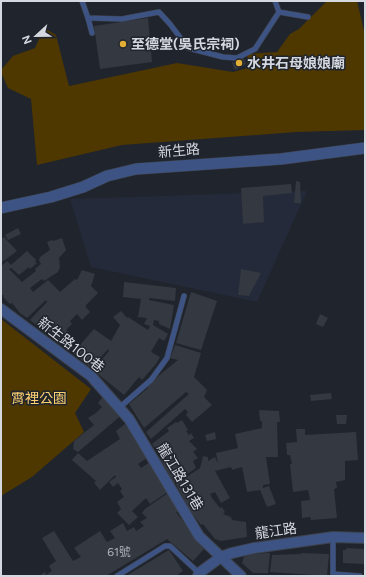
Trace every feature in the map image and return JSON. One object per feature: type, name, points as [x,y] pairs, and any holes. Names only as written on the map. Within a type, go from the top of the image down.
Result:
[{"type":"street","name":"新生路","points":[[1,208],[51,197],[84,187],[107,176],[136,169],[281,159],[365,148]]},
{"type":"street","name":"新生路100巷","points":[[1,309],[91,376],[119,408]]},
{"type":"street","name":"龍江路131巷","points":[[119,408],[129,419],[199,536],[241,576]]},
{"type":"street","name":"龍江路","points":[[199,575],[221,558],[232,553],[254,548],[333,537],[365,538]]},
{"type":"lane","points":[[82,1],[92,33]]},
{"type":"lane","points":[[275,1],[279,12]]},
{"type":"lane","points":[[88,18],[122,19],[159,12],[188,48],[223,57],[237,58],[255,48],[279,12]]},
{"type":"lane","points":[[279,12],[308,17]]},
{"type":"lane","points":[[119,408],[151,380],[167,358],[184,296]]},
{"type":"lane","points":[[333,537],[334,574],[360,576]]},
{"type":"lane","points":[[116,576],[165,546],[170,546],[199,575]]},
{"type":"shaded area","points":[[307,191],[257,302],[91,267],[70,199]]},
{"type":"green space","points":[[327,1],[357,1],[365,35],[365,130],[296,132],[122,145],[37,165],[31,99],[8,88],[1,72],[13,56],[35,48],[44,28],[56,35],[69,86],[177,63],[233,72],[248,68],[247,54],[277,52],[290,34],[299,29]]},
{"type":"green space","name":"霄裡公園","points":[[1,319],[91,389],[75,413],[84,432],[32,477],[1,496]]},
{"type":"building","name":"至德堂(吳氏宗祠)","points":[[148,18],[152,62],[100,69],[94,26]]},
{"type":"building","name":"水井石母娘娘廟","points":[[243,57],[246,64],[235,70],[232,63]]},
{"type":"building","points":[[296,181],[300,182],[301,203],[294,203]]},
{"type":"building","points":[[291,184],[292,193],[263,196],[264,222],[243,224],[241,188]]},
{"type":"building","points":[[18,228],[21,234],[8,240],[5,235]]},
{"type":"building","points":[[4,237],[17,251],[1,263],[1,239]]},
{"type":"building","points":[[62,238],[66,250],[59,258],[60,267],[58,272],[44,281],[42,279],[30,288],[33,292],[48,280],[60,292],[75,279],[77,280],[82,270],[95,274],[91,286],[98,293],[85,306],[90,312],[82,320],[77,314],[70,321],[72,324],[66,330],[68,331],[58,341],[30,320],[47,302],[46,300],[27,318],[20,313],[12,303],[10,304],[3,297],[4,296],[1,294],[1,266],[7,261],[11,265],[27,251],[37,263],[19,275],[11,268],[9,269],[22,282],[36,271],[35,269],[41,264],[39,260],[40,257],[50,250],[47,242]]},
{"type":"building","points":[[241,269],[261,273],[249,296],[238,295]]},
{"type":"building","points":[[124,282],[176,288],[175,301],[149,298],[149,300],[174,305],[170,329],[159,324],[159,321],[154,320],[153,325],[168,334],[164,341],[159,338],[151,352],[160,357],[142,380],[139,377],[124,395],[93,370],[109,351],[108,349],[91,368],[73,353],[94,329],[111,341],[120,325],[113,317],[121,311],[127,318],[128,317],[148,330],[150,326],[144,324],[147,318],[138,317],[141,299],[123,297]]},
{"type":"building","points":[[191,292],[217,301],[201,350],[176,343]]},
{"type":"building","points":[[320,314],[328,318],[323,327],[316,324]]},
{"type":"building","points":[[175,345],[201,353],[194,377],[207,390],[204,397],[212,405],[192,422],[186,415],[188,412],[185,409],[151,439],[146,432],[189,394],[186,392],[144,428],[129,404],[148,388],[147,386],[178,360],[170,358]]},
{"type":"building","points":[[107,392],[124,413],[78,452],[73,449],[74,441],[94,425],[88,418],[102,407],[98,403]]},
{"type":"building","points":[[331,393],[332,399],[311,401],[310,395]]},
{"type":"building","points":[[259,410],[279,411],[280,422],[277,422],[278,457],[266,457],[270,484],[263,485],[263,488],[269,486],[276,504],[267,507],[260,490],[247,492],[242,467],[232,470],[231,467],[215,471],[230,498],[221,503],[215,492],[210,494],[212,498],[220,508],[222,507],[225,512],[223,514],[231,517],[232,520],[246,522],[247,537],[221,541],[215,539],[203,524],[201,525],[185,504],[186,503],[176,484],[200,468],[203,456],[208,457],[208,461],[215,457],[218,464],[216,453],[238,448],[235,434],[262,428]]},
{"type":"building","points":[[336,415],[347,415],[346,424],[337,424]]},
{"type":"building","points":[[182,420],[188,430],[186,431],[189,435],[191,433],[194,438],[189,441],[197,449],[193,452],[198,458],[193,461],[196,468],[174,483],[159,457],[161,456],[152,444],[169,431],[167,428]]},
{"type":"building","points":[[125,424],[127,427],[130,425],[147,458],[138,464],[141,468],[150,462],[169,491],[150,504],[146,498],[132,511],[138,517],[129,525],[117,513],[121,509],[117,502],[124,497],[120,491],[122,489],[118,483],[113,487],[109,482],[116,477],[115,475],[100,490],[94,483],[96,481],[72,460],[78,453],[87,461],[120,439],[116,431]]},
{"type":"building","points":[[296,429],[305,429],[305,435],[356,432],[358,460],[345,461],[345,480],[336,482],[337,488],[334,489],[337,518],[311,520],[310,517],[302,518],[301,501],[310,500],[308,490],[293,492],[290,464],[292,464],[290,455],[287,455],[286,443],[297,442]]},
{"type":"building","points":[[215,432],[216,439],[207,441],[205,435]]},
{"type":"building","points":[[168,493],[179,511],[176,512],[185,524],[188,523],[197,540],[204,549],[193,561],[167,539],[106,576],[39,576],[45,572],[46,575],[52,571],[49,566],[56,561],[42,538],[54,531],[73,561],[81,557],[74,548],[100,531],[107,542],[115,538],[110,531],[123,523],[127,531],[134,527],[136,531],[144,526],[140,522],[147,518],[142,513],[145,509]]},
{"type":"building","points":[[346,548],[365,549],[365,564],[343,563],[343,550],[346,550]]},
{"type":"building","points":[[169,550],[183,571],[176,576],[126,576]]},
{"type":"building","points":[[270,553],[268,573],[253,573],[242,563],[245,554]]},
{"type":"building","points":[[301,553],[329,554],[327,576],[270,572],[272,555]]},
{"type":"place","name":"至德堂(吳氏宗祠)","points":[[123,44]]},
{"type":"place","name":"水井石母娘娘廟","points":[[239,63]]}]
